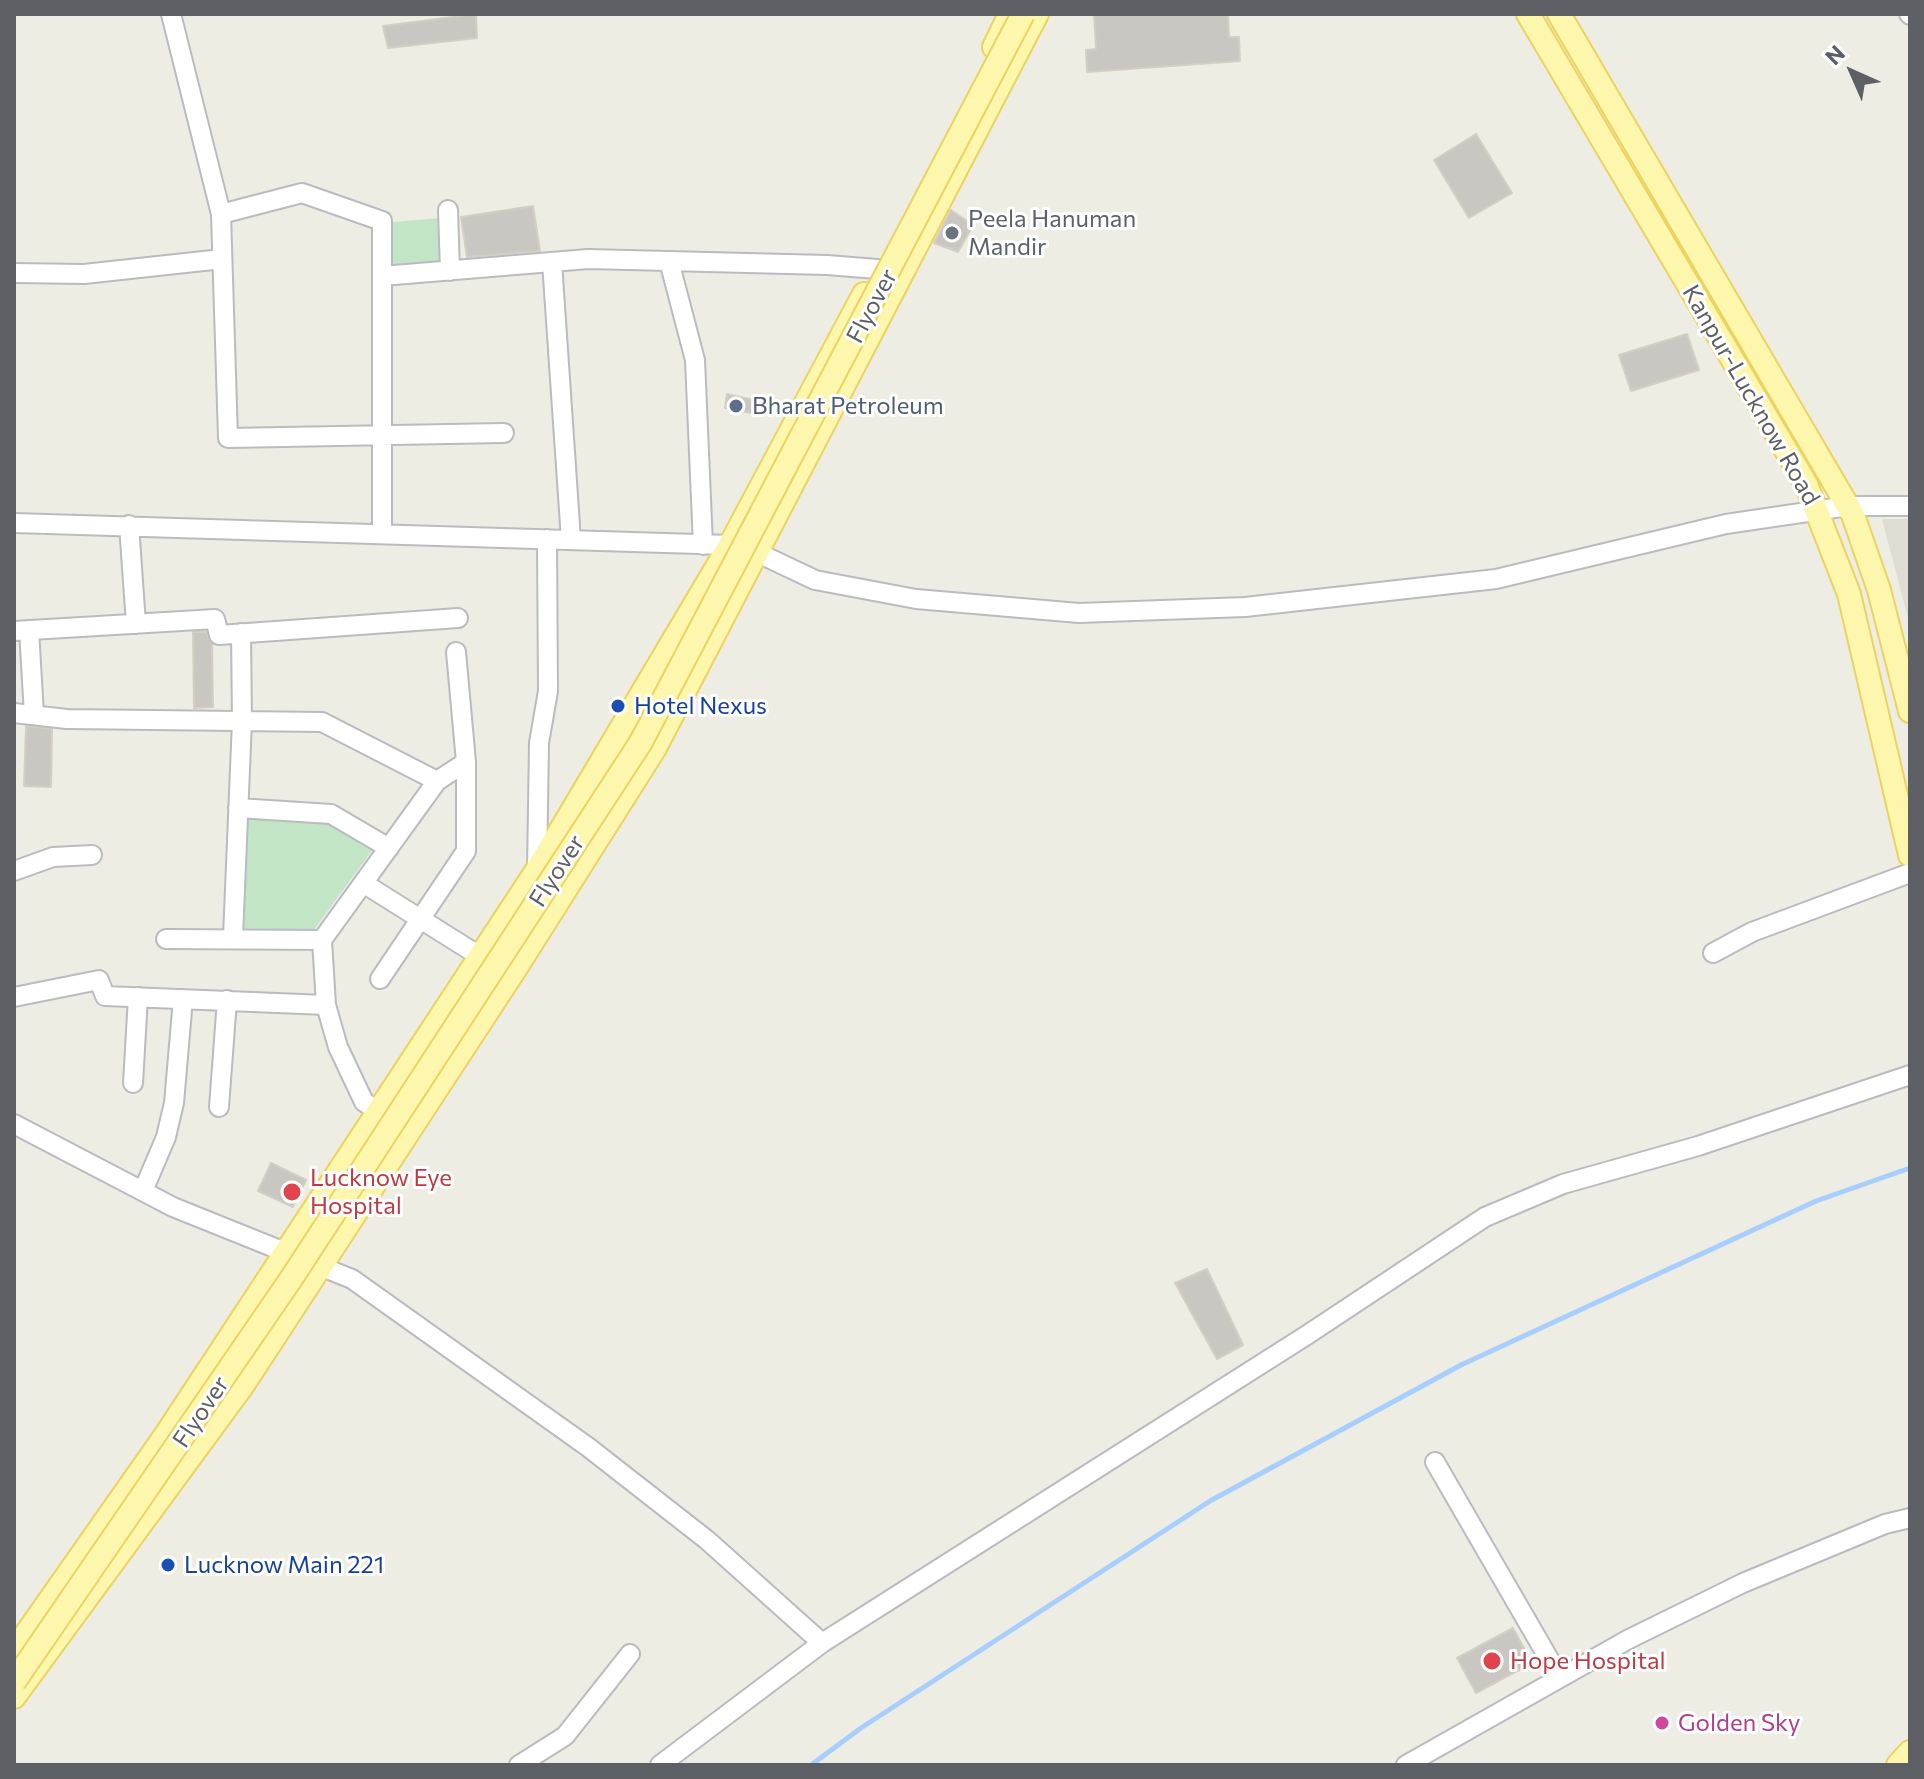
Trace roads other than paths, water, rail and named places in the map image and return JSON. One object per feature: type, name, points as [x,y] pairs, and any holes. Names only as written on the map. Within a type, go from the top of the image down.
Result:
[{"type":"main road","points":[[14,1651],[167,1433],[537,870],[730,545],[1010,14]]},
{"type":"main road","name":"Flyover","points":[[14,1682],[291,1279],[641,742],[1023,14]]},
{"type":"main road","points":[[14,1697],[243,1385],[516,968],[655,748],[1037,14]]},
{"type":"main road","name":"Kanpur-Lucknow Road","points":[[1528,14],[1806,484],[1849,594],[1910,855]]},
{"type":"main road","name":"Kanpur-Lucknow Road","points":[[1559,14],[1848,506],[1879,590],[1910,711]]},
{"type":"main road","points":[[1683,275],[1706,260]]},
{"type":"main road","points":[[1898,1765],[1910,1752]]},
{"type":"street","points":[[171,14],[221,214],[228,438],[504,433]]},
{"type":"street","points":[[221,214],[302,193],[382,221],[382,534]]},
{"type":"street","points":[[448,210],[450,271]]},
{"type":"street","points":[[14,273],[84,274],[222,259]]},
{"type":"street","points":[[382,276],[552,262],[669,261],[877,269],[900,278]]},
{"type":"street","points":[[669,261],[695,360],[703,545]]},
{"type":"street","points":[[552,262],[571,540]]},
{"type":"street","points":[[14,523],[730,545],[756,552],[815,580],[916,599],[1079,613],[1199,609],[1496,579],[1726,524],[1848,506],[1910,506]]},
{"type":"street","points":[[129,525],[136,624]]},
{"type":"street","points":[[537,870],[539,743],[548,691],[547,539]]},
{"type":"street","points":[[34,715],[22,631],[215,619],[219,635],[458,618]]},
{"type":"street","points":[[233,937],[242,721],[241,633]]},
{"type":"street","points":[[380,979],[466,851],[466,762],[456,652]]},
{"type":"street","points":[[14,713],[67,719],[322,722],[437,781]]},
{"type":"street","points":[[378,1111],[364,1102],[338,1047],[326,1005],[322,940],[437,781],[466,762]]},
{"type":"street","points":[[238,808],[331,814],[389,848]]},
{"type":"street","points":[[14,871],[53,857],[92,855]]},
{"type":"street","points":[[1713,953],[1752,932],[1910,873]]},
{"type":"street","points":[[363,883],[479,957],[503,968],[516,968]]},
{"type":"street","points":[[166,939],[233,937],[322,940]]},
{"type":"street","points":[[14,997],[99,980],[105,996],[326,1005]]},
{"type":"street","points":[[133,1083],[138,997]]},
{"type":"street","points":[[143,1191],[166,1137],[174,1103],[183,999]]},
{"type":"street","points":[[219,1107],[227,1000]]},
{"type":"street","points":[[660,1765],[822,1643],[1307,1335],[1485,1217],[1563,1184],[1698,1146],[1910,1075]]},
{"type":"street","points":[[14,1124],[143,1191],[352,1279],[588,1447],[707,1540],[822,1643]]},
{"type":"street","points":[[1435,1462],[1560,1678]]},
{"type":"street","points":[[1406,1765],[1629,1639],[1743,1583],[1885,1524],[1910,1518]]},
{"type":"street","points":[[519,1765],[565,1736],[630,1654]]},
{"type":"waterway","points":[[811,1765],[861,1728],[1210,1501],[1461,1365],[1816,1201],[1910,1168]]},
{"type":"place","name":"Peela Hanuman Mandir","points":[[952,233]]},
{"type":"place","name":"Bharat Petroleum","points":[[736,406]]},
{"type":"place","name":"Hotel Nexus","points":[[618,706]]},
{"type":"place","name":"Lucknow Eye Hospital","points":[[292,1192]]},
{"type":"place","name":"Lucknow Main 221","points":[[168,1565]]},
{"type":"place","name":"Hope Hospital","points":[[1492,1661]]},
{"type":"place","name":"Golden Sky","points":[[1662,1723]]}]
